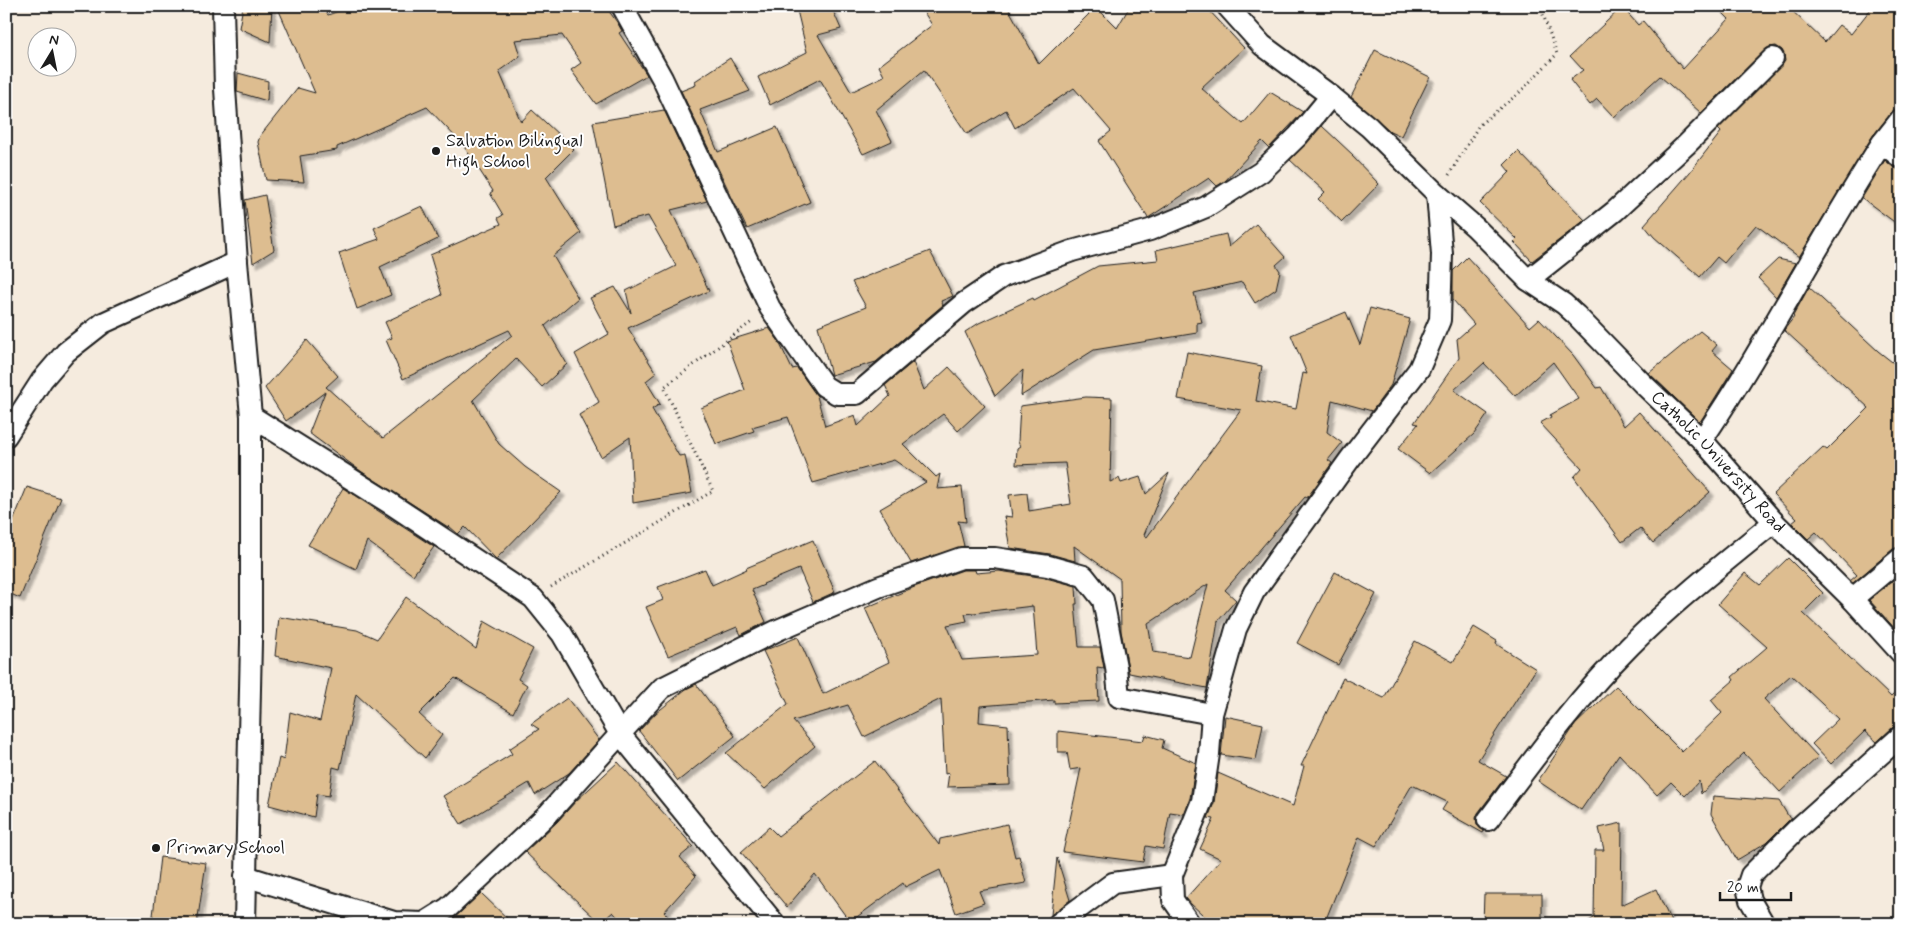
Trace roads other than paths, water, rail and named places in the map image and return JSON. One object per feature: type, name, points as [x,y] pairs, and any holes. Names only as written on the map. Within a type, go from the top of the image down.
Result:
[{"type":"street","points":[[223,6],[225,89],[237,262],[251,416],[251,642],[244,924]]},
{"type":"street","points":[[622,6],[662,78],[770,308],[824,386],[837,394],[857,394],[964,303],[1004,276],[1072,251],[1150,230],[1206,207],[1260,172],[1298,136],[1331,96]]},
{"type":"street","name":"Catholic University Road","points":[[1227,6],[1262,45],[1331,96],[1369,128],[1437,194],[1475,227],[1528,280],[1570,310],[1702,440],[1774,522],[1852,599],[1901,654]]},
{"type":"street","points":[[1528,280],[1616,212],[1773,58]]},
{"type":"street","points":[[1702,440],[1746,372],[1851,190],[1882,143],[1901,119]]},
{"type":"street","points":[[1882,143],[1901,158]]},
{"type":"street","points":[[1190,924],[1173,900],[1172,875],[1202,800],[1210,754],[1212,714],[1236,628],[1254,592],[1350,459],[1419,369],[1440,320],[1442,254],[1437,194]]},
{"type":"street","points":[[6,436],[42,380],[66,352],[103,323],[237,262]]},
{"type":"street","points":[[251,416],[383,499],[533,598],[562,634],[620,734],[775,924]]},
{"type":"street","points":[[1488,820],[1551,735],[1630,646],[1691,590],[1774,522]]},
{"type":"street","points":[[245,876],[394,922],[424,923],[448,908],[549,813],[662,688],[778,630],[878,587],[962,558],[995,558],[1048,566],[1084,576],[1103,600],[1116,667],[1119,697],[1212,714]]},
{"type":"street","points":[[1852,599],[1901,558]]},
{"type":"street","points":[[1764,924],[1750,900],[1747,887],[1751,875],[1796,831],[1901,736]]},
{"type":"street","points":[[1058,924],[1113,883],[1172,875]]},
{"type":"place","name":"Salvation Bilingual High School","points":[[436,151]]},
{"type":"place","name":"Primary School","points":[[156,848]]}]
